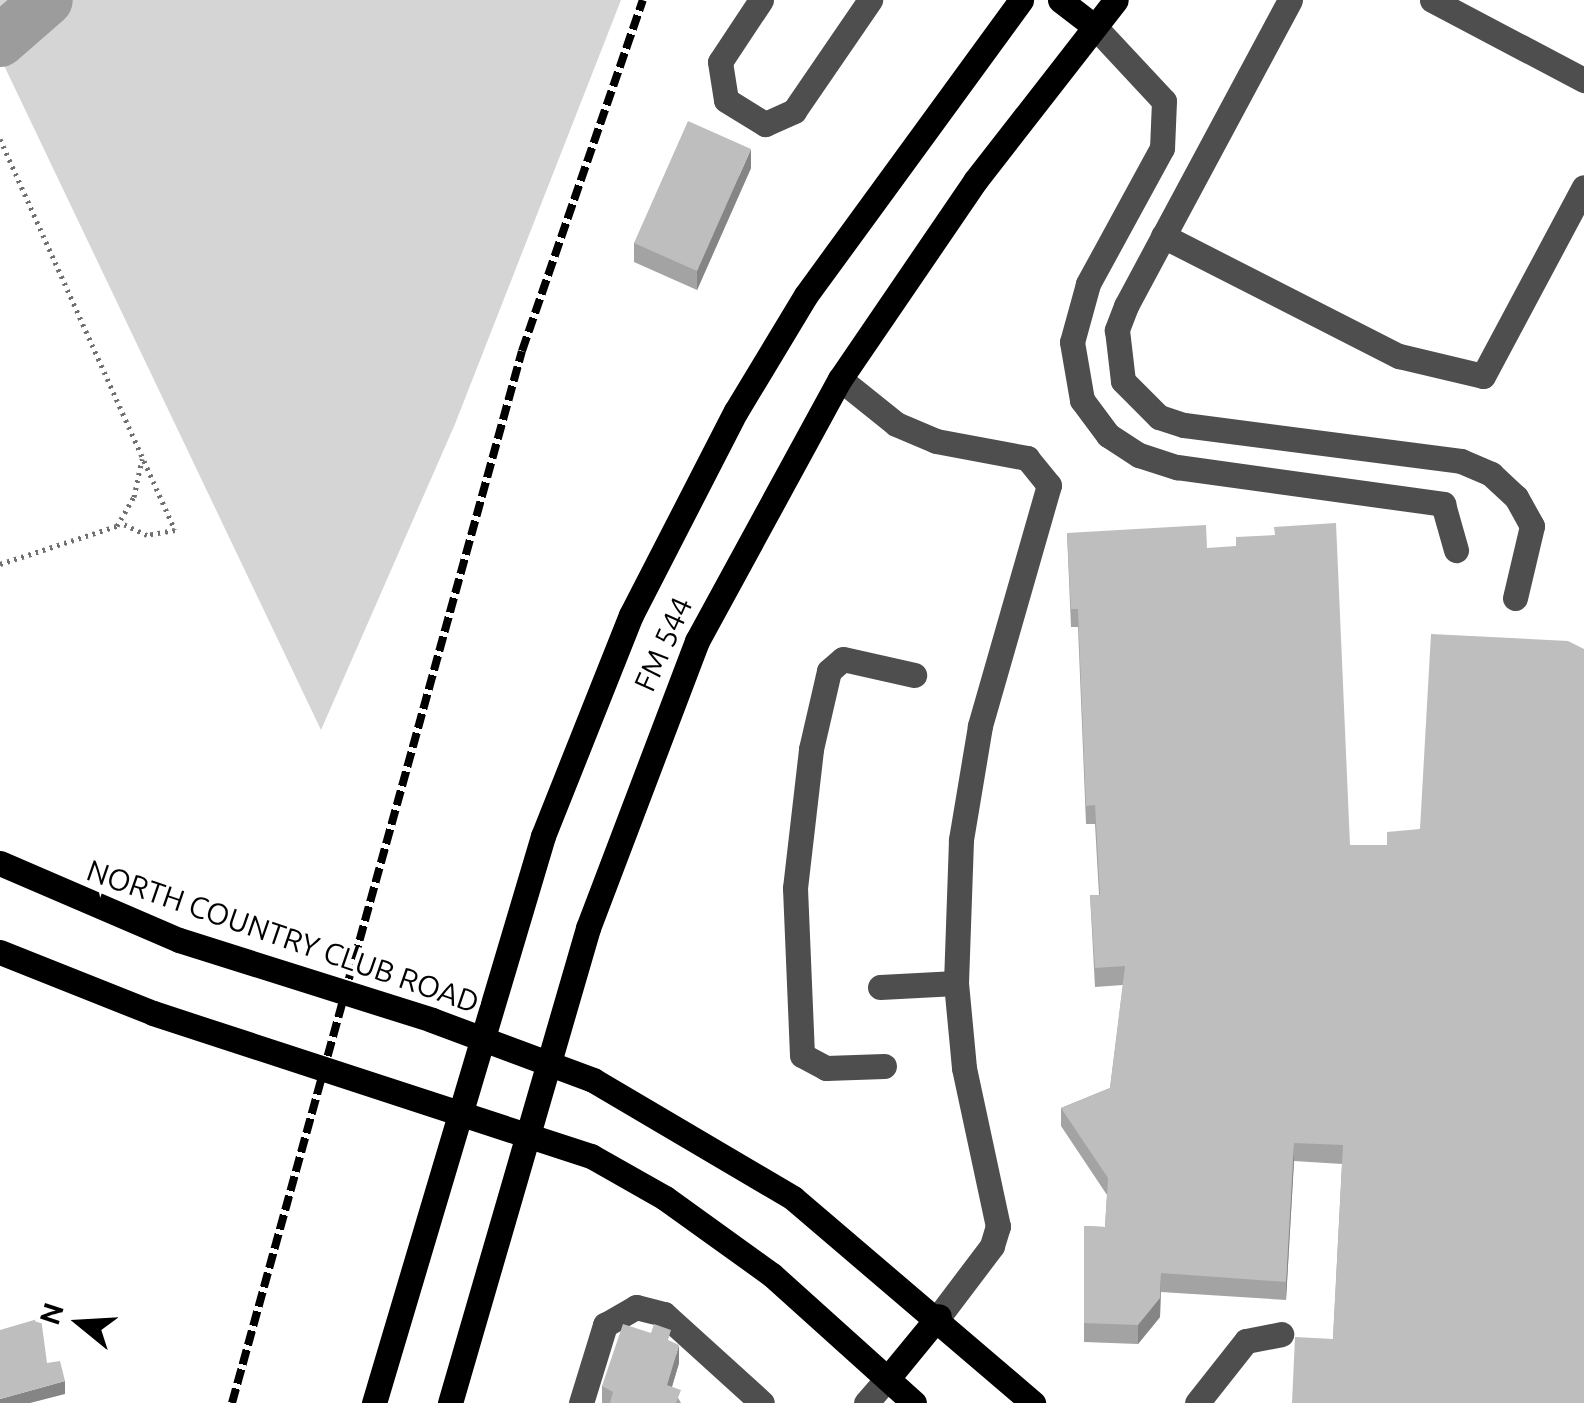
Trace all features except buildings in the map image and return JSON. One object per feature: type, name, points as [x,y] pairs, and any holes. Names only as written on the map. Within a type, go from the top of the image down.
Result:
[{"type":"main road","name":"FM 544","points":[[374,1403],[543,836],[606,674],[680,514],[806,294],[1021,0]]},
{"type":"main road","points":[[1060,0],[1095,27]]},
{"type":"main road","name":"FM 544","points":[[450,1403],[548,1062],[636,787],[698,640],[840,379],[975,181],[1116,0]]},
{"type":"main road","name":"NORTH COUNTRY CLUB ROAD","points":[[0,863],[179,940],[594,1080],[769,1180],[939,1316],[1034,1403]]},
{"type":"main road","points":[[0,952],[153,1013],[591,1156],[692,1215],[772,1275],[914,1403]]},
{"type":"main road","points":[[888,1378],[939,1316]]},
{"type":"lane","points":[[761,0],[720,62],[726,100],[765,124],[794,111],[870,0]]},
{"type":"lane","points":[[1290,0],[1117,330],[1116,356],[1138,402],[1184,425],[1461,460],[1491,474],[1516,496],[1532,526],[1515,598]]},
{"type":"lane","points":[[1432,0],[1584,80]]},
{"type":"lane","points":[[1095,27],[1164,101],[1162,148],[1082,303],[1072,342],[1082,400],[1108,435],[1177,467],[1443,504],[1456,550]]},
{"type":"lane","points":[[1163,236],[1399,356],[1482,376],[1584,187]]},
{"type":"lane","points":[[840,379],[896,424],[936,441],[1027,458],[1048,485],[980,726],[961,840],[956,984],[974,1132],[998,1226],[992,1246],[939,1316]]},
{"type":"lane","points":[[884,1066],[826,1068],[802,1055],[795,888],[811,749],[828,671],[844,659],[914,675]]},
{"type":"lane","points":[[880,987],[956,984]]},
{"type":"lane","points":[[581,1403],[605,1325],[636,1307],[664,1314],[762,1403]]},
{"type":"lane","points":[[1197,1403],[1246,1342],[1281,1334]]},
{"type":"lane","points":[[866,1403],[888,1378]]},
{"type":"path","points":[[0,139],[175,530],[148,535],[122,522]]},
{"type":"path","points":[[0,564],[82,543],[122,522],[142,455]]},
{"type":"shaded area","points":[[0,0],[621,0],[455,424],[321,730],[0,57]]},
{"type":"waterway","points":[[0,41],[47,0]]},
{"type":"railway","points":[[232,1403],[522,351],[643,0]]}]
